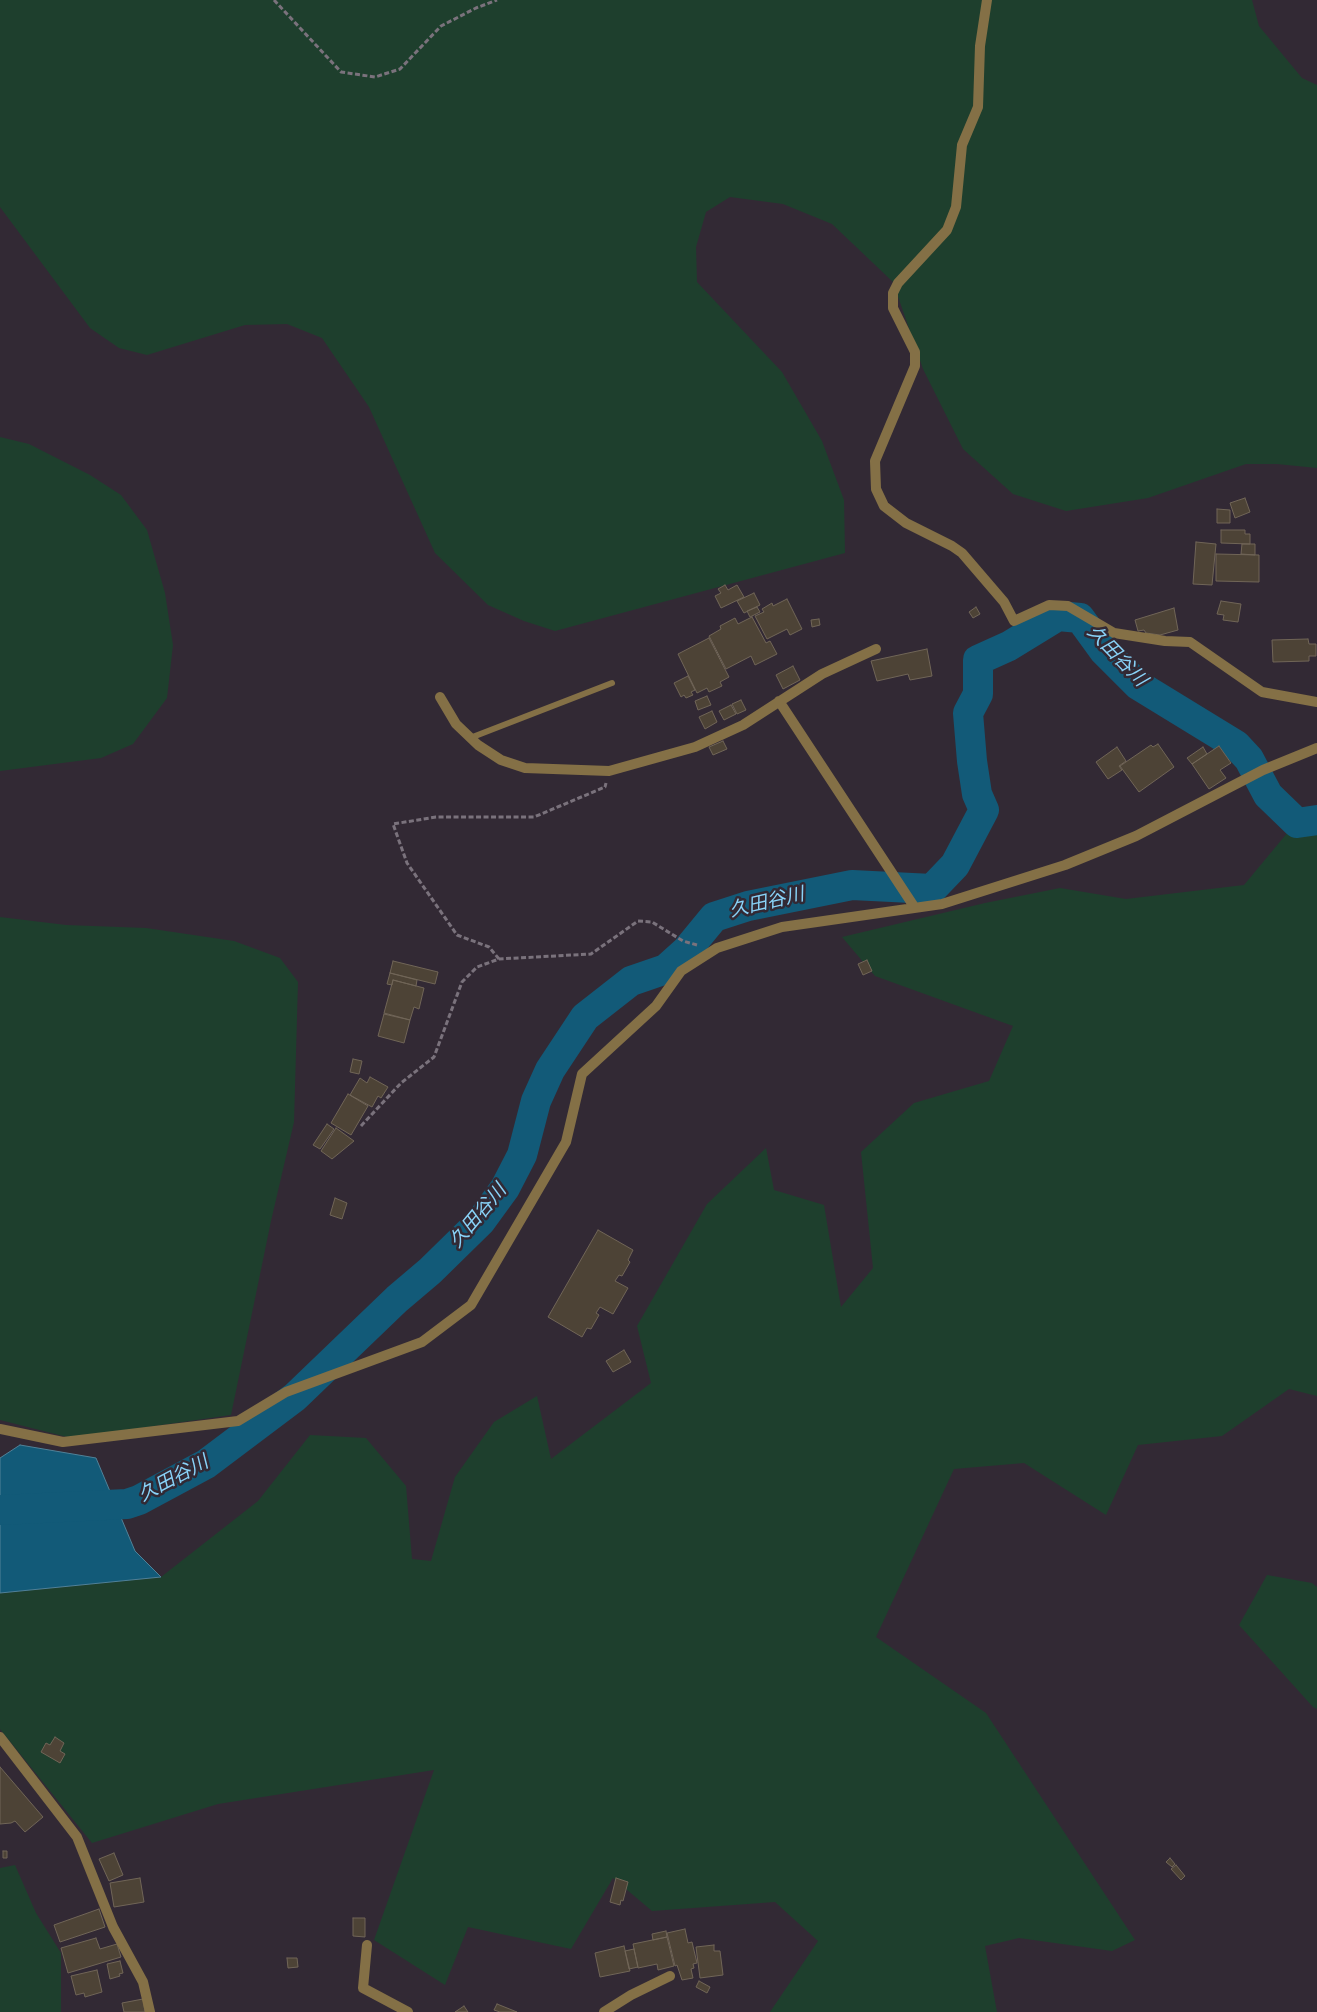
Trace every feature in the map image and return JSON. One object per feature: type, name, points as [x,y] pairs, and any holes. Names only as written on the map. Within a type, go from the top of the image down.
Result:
[{"type":"street","points":[[987,0],[980,46],[978,107],[962,145],[956,207],[947,230],[898,283],[893,293],[893,308],[915,352],[915,366],[875,461],[876,489],[884,506],[906,523],[962,553],[1004,602],[1014,621],[1049,604],[1068,606],[1114,633],[1165,641],[1190,642],[1262,692],[1317,702]]},
{"type":"street","points":[[440,697],[456,724],[478,745],[501,760],[526,768],[609,771],[695,747],[743,725],[822,674],[876,649]]},
{"type":"street","points":[[779,701],[915,908]]},
{"type":"street","points":[[0,1429],[64,1442],[238,1421],[286,1392],[422,1342],[471,1305],[566,1142],[582,1074],[656,1006],[681,972],[717,948],[782,927],[942,904],[1065,865],[1136,836],[1263,770],[1317,748]]},
{"type":"street","points":[[0,1737],[77,1837],[113,1928],[143,1982],[150,2012]]},
{"type":"street","points":[[367,1945],[363,1988],[408,2012]]},
{"type":"street","points":[[604,2012],[631,1995],[670,1976]]},
{"type":"lane","points":[[470,738],[612,683]]},
{"type":"path","points":[[274,0],[341,72],[375,77],[400,69],[441,26],[496,0]]},
{"type":"path","points":[[499,960],[489,947],[456,935],[407,863],[393,824],[436,817],[534,817],[605,787],[609,771]]},
{"type":"path","points":[[361,1126],[401,1083],[434,1057],[462,982],[477,967],[499,960],[591,954],[638,921],[652,922],[683,941],[696,945],[704,943]]},
{"type":"green space","points":[[0,0],[1252,0],[1259,26],[1302,78],[1317,85],[1317,468],[1277,464],[1246,464],[1148,498],[1066,511],[1013,494],[963,449],[923,369],[893,282],[832,224],[783,204],[730,197],[706,212],[696,247],[697,282],[782,372],[822,441],[844,500],[845,553],[555,631],[524,621],[488,605],[435,553],[369,407],[322,338],[287,324],[245,325],[147,355],[119,348],[90,328],[0,207]]},
{"type":"green space","points":[[0,437],[29,444],[90,475],[121,495],[147,530],[165,593],[173,645],[167,698],[133,744],[101,758],[0,771]]},
{"type":"green space","points":[[1293,826],[1317,827],[1317,1396],[1289,1389],[1222,1436],[1138,1445],[1106,1515],[1024,1463],[954,1469],[876,1637],[986,1713],[1135,1940],[1112,1951],[1019,1938],[985,1946],[997,2012],[770,2012],[818,1941],[775,1902],[652,1911],[613,1878],[571,1949],[468,1927],[445,1985],[374,1940],[434,1770],[218,1804],[92,1843],[0,1729],[0,1593],[161,1577],[258,1501],[310,1435],[366,1438],[406,1486],[412,1559],[431,1561],[455,1477],[494,1422],[537,1396],[551,1459],[651,1383],[637,1326],[707,1204],[766,1148],[774,1190],[824,1205],[841,1307],[873,1268],[861,1152],[914,1103],[989,1081],[1013,1026],[875,976],[842,937],[985,903],[1060,888],[1126,899],[1244,885]]},
{"type":"green space","points":[[0,917],[66,925],[146,928],[234,941],[280,958],[298,982],[294,1122],[271,1221],[231,1415],[71,1438],[0,1420]]},
{"type":"green space","points":[[1267,1575],[1312,1583],[1317,1587],[1317,1709],[1313,1707],[1239,1625]]},
{"type":"green space","points":[[15,1865],[36,1913],[61,1953],[61,2012],[0,2012],[0,1868]]},
{"type":"water","points":[[20,1445],[96,1458],[135,1551],[161,1577],[0,1593],[0,1458]]},
{"type":"building","points":[[1245,498],[1250,512],[1235,518],[1230,503]]},
{"type":"building","points":[[1217,509],[1230,510],[1230,523],[1217,523]]},
{"type":"building","points":[[1221,530],[1245,530],[1245,534],[1250,534],[1250,544],[1221,543]]},
{"type":"building","points":[[1196,542],[1216,544],[1212,585],[1193,584]]},
{"type":"building","points":[[1242,544],[1255,544],[1255,555],[1241,554]]},
{"type":"building","points":[[1216,554],[1259,555],[1259,582],[1216,581]]},
{"type":"building","points":[[725,585],[728,590],[737,585],[744,597],[721,608],[715,596],[721,593],[718,589]]},
{"type":"building","points":[[754,593],[760,605],[744,613],[737,601]]},
{"type":"building","points":[[787,599],[802,629],[790,635],[787,629],[767,639],[755,616],[764,612],[762,609],[772,603],[773,606]]},
{"type":"building","points":[[1221,601],[1241,604],[1238,622],[1223,620],[1224,615],[1217,614]]},
{"type":"building","points":[[757,607],[760,612],[750,617],[747,611]]},
{"type":"building","points":[[976,607],[980,614],[973,618],[969,612]]},
{"type":"building","points":[[1174,608],[1178,630],[1160,635],[1146,633],[1144,630],[1138,631],[1135,620]]},
{"type":"building","points":[[752,617],[766,643],[770,641],[777,654],[755,665],[751,656],[726,669],[709,636],[721,629],[720,626],[735,618],[738,624]]},
{"type":"building","points":[[819,619],[820,625],[812,627],[811,620]]},
{"type":"building","points":[[709,638],[729,677],[720,682],[722,686],[709,692],[707,688],[697,693],[678,654]]},
{"type":"building","points":[[1308,639],[1309,644],[1316,644],[1316,656],[1309,656],[1309,661],[1273,662],[1272,640]]},
{"type":"building","points":[[927,649],[932,676],[910,680],[908,674],[877,681],[871,661]]},
{"type":"building","points":[[793,666],[800,680],[783,689],[776,675]]},
{"type":"building","points":[[688,676],[695,690],[691,692],[693,695],[686,698],[684,695],[681,697],[674,683]]},
{"type":"building","points":[[707,696],[711,705],[698,710],[695,701]]},
{"type":"building","points":[[741,700],[746,710],[737,714],[732,704]]},
{"type":"building","points":[[731,705],[736,714],[724,720],[719,711]]},
{"type":"building","points":[[712,711],[717,722],[705,729],[699,717]]},
{"type":"building","points":[[723,741],[727,749],[713,755],[709,747]]},
{"type":"building","points":[[1158,744],[1174,767],[1139,792],[1120,766],[1151,745],[1153,747]]},
{"type":"building","points":[[1219,746],[1231,763],[1220,770],[1226,778],[1209,789],[1192,764]]},
{"type":"building","points":[[1117,747],[1126,761],[1119,766],[1122,770],[1108,779],[1096,762]]},
{"type":"building","points":[[1203,747],[1207,754],[1192,764],[1187,758]]},
{"type":"building","points":[[867,960],[872,971],[863,975],[858,964]]},
{"type":"building","points":[[393,961],[438,972],[435,984],[390,973]]},
{"type":"building","points":[[390,973],[417,980],[416,986],[393,980],[392,985],[387,984]]},
{"type":"building","points":[[393,980],[424,988],[419,1009],[414,1007],[410,1020],[384,1013]]},
{"type":"building","points":[[384,1014],[410,1020],[404,1043],[378,1036]]},
{"type":"building","points":[[353,1059],[362,1061],[359,1074],[350,1072]]},
{"type":"building","points":[[370,1077],[388,1087],[381,1098],[378,1096],[372,1107],[350,1095],[360,1078],[367,1083]]},
{"type":"building","points":[[348,1094],[368,1106],[351,1135],[331,1123]]},
{"type":"building","points":[[327,1124],[334,1129],[320,1149],[313,1145]]},
{"type":"building","points":[[336,1128],[354,1141],[332,1159],[321,1151]]},
{"type":"building","points":[[335,1198],[347,1203],[342,1219],[330,1215]]},
{"type":"building","points":[[598,1230],[633,1250],[628,1260],[630,1262],[622,1276],[619,1275],[615,1281],[628,1288],[613,1314],[600,1307],[596,1313],[599,1315],[591,1329],[587,1328],[582,1337],[548,1317]]},
{"type":"building","points":[[624,1350],[631,1362],[613,1372],[606,1361]]},
{"type":"building","points":[[55,1737],[64,1743],[60,1751],[65,1754],[60,1763],[41,1752],[46,1743],[50,1745]]},
{"type":"building","points":[[0,1767],[43,1817],[25,1832],[15,1821],[0,1824]]},
{"type":"building","points":[[3,1851],[7,1851],[7,1858],[3,1858]]},
{"type":"building","points":[[114,1853],[123,1875],[109,1881],[99,1859]]},
{"type":"building","points":[[1170,1858],[1175,1864],[1172,1867],[1166,1862]]},
{"type":"building","points":[[1176,1865],[1185,1876],[1181,1880],[1171,1869]]},
{"type":"building","points":[[140,1878],[144,1902],[114,1907],[110,1883]]},
{"type":"building","points":[[616,1878],[628,1882],[623,1901],[621,1900],[620,1905],[610,1902]]},
{"type":"building","points":[[99,1909],[105,1927],[60,1942],[54,1925]]},
{"type":"building","points":[[353,1918],[365,1918],[365,1937],[353,1936]]},
{"type":"building","points":[[685,1929],[688,1943],[692,1942],[697,1963],[693,1964],[694,1968],[691,1969],[693,1978],[682,1980],[677,1965],[675,1966],[667,1933]]},
{"type":"building","points":[[666,1931],[667,1937],[653,1940],[652,1934]]},
{"type":"building","points":[[667,1937],[674,1966],[658,1970],[657,1964],[638,1968],[633,1944]]},
{"type":"building","points":[[96,1938],[100,1949],[117,1944],[121,1957],[68,1973],[61,1948]]},
{"type":"building","points":[[714,1945],[714,1951],[720,1951],[723,1975],[700,1978],[696,1947]]},
{"type":"building","points":[[624,1946],[630,1971],[600,1977],[595,1953]]},
{"type":"building","points":[[634,1949],[638,1967],[629,1969],[625,1951]]},
{"type":"building","points":[[287,1958],[297,1958],[298,1967],[288,1968]]},
{"type":"building","points":[[120,1961],[123,1973],[110,1979],[107,1964]]},
{"type":"building","points":[[97,1970],[102,1992],[85,1997],[84,1993],[76,1995],[71,1976]]},
{"type":"building","points":[[699,1981],[710,1987],[707,1993],[696,1987]]},
{"type":"building","points":[[143,1999],[145,2012],[124,2012],[122,2003]]},
{"type":"building","points":[[497,2004],[517,2012],[494,2010]]},
{"type":"building","points":[[464,2006],[468,2012],[455,2012]]},
{"type":"waterway","name":"久田谷川","points":[[0,1510],[127,1504],[139,1500],[206,1464],[295,1397],[481,1221],[505,1188],[522,1155],[536,1101],[550,1070],[585,1017],[631,981],[666,969],[686,951],[714,917],[748,906],[852,885],[932,889],[955,865],[984,810],[977,794],[968,713],[978,694],[978,660],[1009,646],[1058,616],[1080,618],[1104,651],[1138,685],[1236,745],[1249,759],[1268,795],[1297,823],[1317,820]]}]
